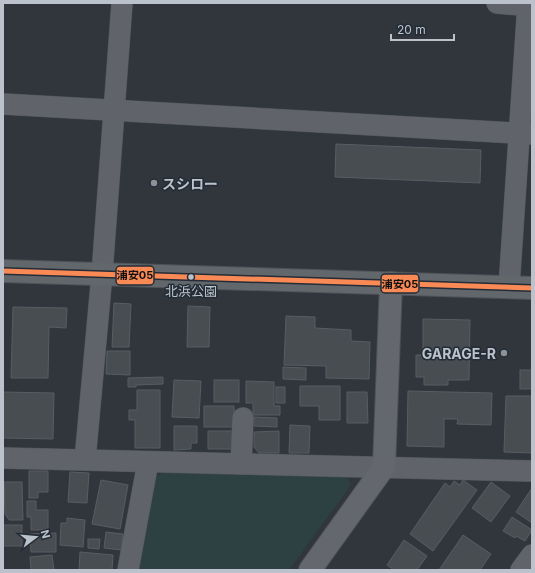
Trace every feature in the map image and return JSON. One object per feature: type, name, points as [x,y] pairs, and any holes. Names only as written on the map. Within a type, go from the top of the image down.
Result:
[{"type":"main road","points":[[3,271],[532,288]]},
{"type":"street","points":[[85,460],[102,274],[122,3]]},
{"type":"street","points":[[497,3],[530,5],[526,134],[509,287]]},
{"type":"street","points":[[3,104],[114,109],[526,134]]},
{"type":"street","points":[[310,570],[384,467],[391,283]]},
{"type":"street","points":[[241,464],[243,418]]},
{"type":"street","points":[[3,458],[532,471]]},
{"type":"street","points":[[128,570],[148,462]]},
{"type":"street","points":[[521,570],[532,555]]},
{"type":"green space","points":[[164,472],[346,476],[351,485],[289,570],[138,570],[155,478]]},
{"type":"building","points":[[336,144],[481,150],[480,183],[335,177]]},
{"type":"building","points":[[114,303],[131,304],[129,347],[112,347]]},
{"type":"building","points":[[188,306],[210,307],[209,347],[187,347]]},
{"type":"building","points":[[13,307],[67,308],[66,328],[49,327],[48,378],[11,378]]},
{"type":"building","points":[[286,316],[315,317],[315,328],[351,330],[351,341],[370,342],[369,379],[326,378],[326,366],[284,365]]},
{"type":"building","points":[[423,319],[470,320],[469,380],[448,380],[448,385],[424,385],[424,377],[416,377],[416,355],[423,355]]},
{"type":"building","points":[[107,351],[130,351],[130,375],[106,374]]},
{"type":"building","points":[[283,367],[306,368],[306,380],[283,379]]},
{"type":"building","points":[[520,370],[532,370],[532,389],[520,389]]},
{"type":"building","points":[[163,377],[163,384],[136,385],[136,387],[128,387],[128,378]]},
{"type":"building","points":[[174,380],[201,381],[199,418],[172,417]]},
{"type":"building","points":[[214,380],[239,380],[239,402],[214,402]]},
{"type":"building","points":[[246,381],[274,382],[274,406],[280,406],[280,415],[253,415],[253,403],[246,403]]},
{"type":"building","points":[[300,386],[340,386],[340,420],[319,420],[319,406],[300,406]]},
{"type":"building","points":[[276,387],[285,387],[285,403],[276,403]]},
{"type":"building","points":[[137,390],[160,390],[160,448],[135,448],[135,420],[129,420],[129,410],[137,410]]},
{"type":"building","points":[[408,391],[492,393],[491,425],[457,424],[458,419],[444,419],[444,447],[407,446]]},
{"type":"building","points":[[3,392],[54,393],[53,439],[3,438]]},
{"type":"building","points":[[347,392],[367,392],[368,423],[347,423]]},
{"type":"building","points":[[506,396],[532,396],[532,453],[504,452]]},
{"type":"building","points":[[204,406],[234,406],[235,427],[204,427]]},
{"type":"building","points":[[254,417],[277,418],[277,427],[254,426]]},
{"type":"building","points":[[290,425],[310,426],[309,453],[289,453]]},
{"type":"building","points":[[174,426],[197,426],[197,443],[191,443],[191,449],[174,450]]},
{"type":"building","points":[[208,431],[234,431],[233,449],[208,449]]},
{"type":"building","points":[[279,431],[279,453],[259,453],[254,447],[254,432]]},
{"type":"building","points":[[29,471],[48,471],[48,492],[38,492],[38,498],[29,498]]},
{"type":"building","points":[[70,472],[89,473],[87,503],[68,502]]},
{"type":"building","points":[[101,480],[128,485],[120,529],[92,524]]},
{"type":"building","points":[[463,480],[477,490],[433,551],[410,534],[445,483],[450,487],[454,481],[460,485]]},
{"type":"building","points":[[4,482],[22,482],[23,520],[9,520],[5,514]]},
{"type":"building","points":[[491,482],[510,496],[491,522],[472,508]]},
{"type":"building","points":[[532,488],[532,523],[516,512]]},
{"type":"building","points":[[27,501],[36,501],[36,510],[48,510],[48,530],[31,530],[31,517],[27,517]]},
{"type":"building","points":[[512,517],[532,530],[525,541],[516,536],[515,538],[503,531]]},
{"type":"building","points":[[67,518],[85,520],[83,547],[60,545],[61,523],[67,523]]},
{"type":"building","points":[[3,525],[22,525],[22,546],[3,546]]},
{"type":"building","points":[[106,532],[123,534],[121,550],[104,548]]},
{"type":"building","points":[[56,533],[56,552],[31,552],[30,534]]},
{"type":"building","points":[[463,535],[491,554],[480,570],[439,570]]},
{"type":"building","points":[[88,539],[100,539],[99,549],[88,548]]},
{"type":"building","points":[[404,540],[427,556],[417,570],[394,570],[387,565]]},
{"type":"building","points":[[80,552],[113,555],[112,570],[79,570]]},
{"type":"building","points":[[52,555],[54,570],[31,570],[30,557]]},
{"type":"transit line","name":"浦安05","points":[[3,271],[532,288]]},
{"type":"place","name":"スシロー","points":[[154,183]]},
{"type":"place","name":"北浜公園","points":[[191,277]]},
{"type":"place","name":"GARAGE-R","points":[[504,353]]}]
